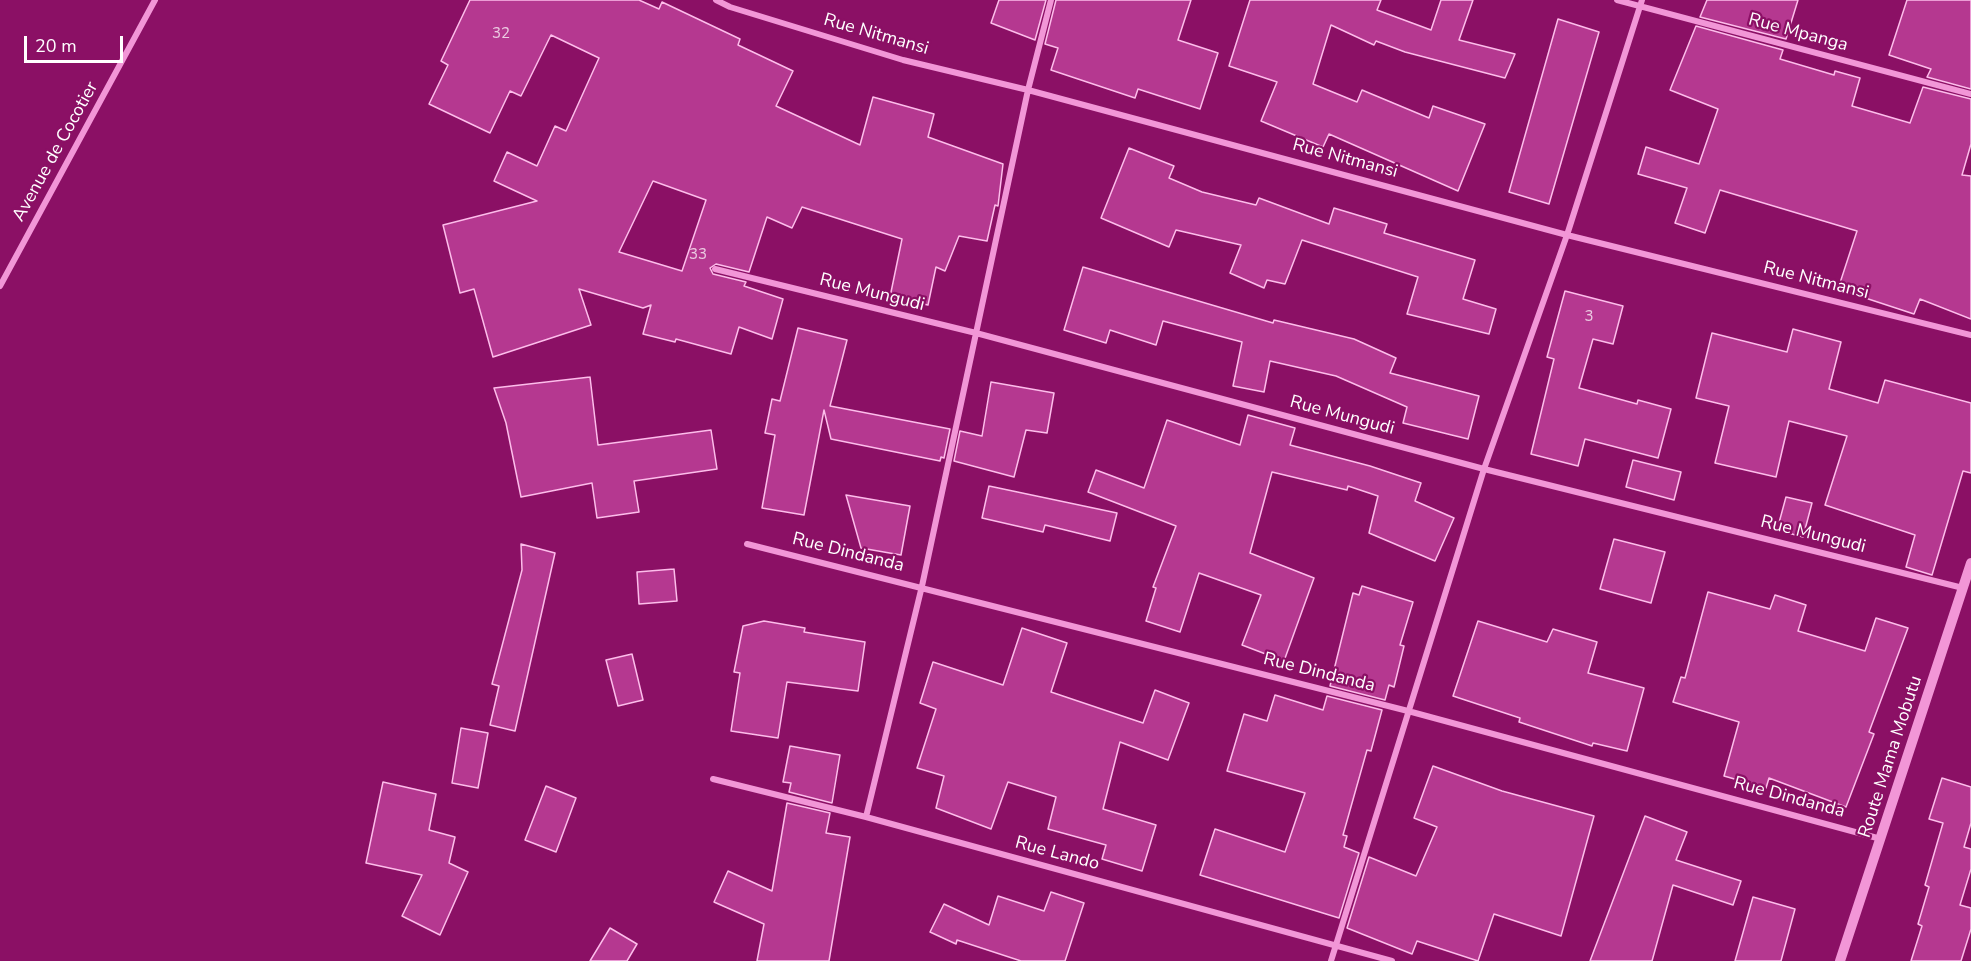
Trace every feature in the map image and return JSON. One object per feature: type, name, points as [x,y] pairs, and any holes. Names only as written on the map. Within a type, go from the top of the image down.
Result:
[{"type":"street","name":"Avenue de Cocotier","points":[[0,286],[155,0]]},
{"type":"street","name":"Rue Nitmansi","points":[[716,0],[730,7],[903,60],[1028,90],[1567,235],[1971,335]]},
{"type":"street","points":[[866,817],[922,586],[1028,90],[1051,0]]},
{"type":"street","name":"Rue Mpanga","points":[[1617,0],[1641,3],[1971,94]]},
{"type":"street","points":[[1331,961],[1484,469],[1567,235],[1641,3]]},
{"type":"street","name":"Rue Mungudi","points":[[715,269],[976,333],[1484,469],[1963,588]]},
{"type":"street","name":"Rue Dindanda","points":[[747,544],[922,586],[1408,711],[1881,839]]},
{"type":"street","name":"Route Mama Mobutu","points":[[1840,961],[1971,563]]},
{"type":"street","name":"Rue Lando","points":[[713,779],[866,817],[1392,961]]},
{"type":"building","points":[[470,0],[639,0],[659,9],[662,2],[740,39],[738,45],[793,71],[776,106],[860,145],[873,97],[934,114],[928,137],[1003,164],[998,206],[995,205],[987,241],[959,236],[945,271],[936,267],[928,305],[890,297],[902,239],[802,207],[792,228],[767,217],[749,272],[716,264],[710,268],[713,274],[746,282],[744,286],[783,299],[772,339],[739,327],[731,354],[676,339],[675,342],[643,334],[651,305],[643,308],[579,289],[591,325],[493,357],[474,289],[460,293],[443,225],[537,201],[494,181],[507,152],[537,166],[555,126],[566,131],[599,58],[551,35],[521,96],[510,91],[490,133],[429,104],[448,65],[441,61]],"holes":[[[653,181],[706,200],[682,271],[619,252]]]},
{"type":"building","points":[[999,0],[1046,0],[1035,40],[991,23]]},
{"type":"building","points":[[1056,0],[1191,0],[1178,40],[1218,53],[1200,109],[1138,89],[1135,98],[1051,70],[1058,48],[1045,44]]},
{"type":"building","points":[[1250,0],[1381,0],[1377,10],[1431,30],[1441,0],[1473,0],[1459,40],[1515,54],[1505,78],[1405,52],[1376,41],[1374,45],[1331,25],[1313,84],[1357,102],[1362,90],[1429,118],[1433,106],[1485,124],[1458,191],[1329,134],[1323,147],[1261,121],[1277,82],[1229,66]]},
{"type":"building","points":[[1707,0],[1798,0],[1786,39],[1700,17]]},
{"type":"building","points":[[1907,0],[1971,0],[1971,89],[1927,77],[1931,69],[1889,55]]},
{"type":"building","points":[[1558,19],[1599,32],[1549,204],[1509,192]]},
{"type":"building","points":[[1696,26],[1783,50],[1780,59],[1834,75],[1835,71],[1860,78],[1852,106],[1910,123],[1923,87],[1971,99],[1971,144],[1962,175],[1971,176],[1971,319],[1920,299],[1914,314],[1838,289],[1857,231],[1720,190],[1705,233],[1675,223],[1687,188],[1638,174],[1646,147],[1699,164],[1718,109],[1670,90]]},
{"type":"building","points":[[1129,148],[1174,166],[1169,178],[1202,192],[1256,205],[1259,198],[1329,224],[1334,208],[1387,224],[1384,233],[1475,260],[1463,299],[1496,309],[1489,334],[1407,314],[1418,277],[1302,240],[1285,284],[1267,280],[1264,288],[1230,273],[1241,245],[1176,230],[1169,247],[1101,218]]},
{"type":"building","points":[[1083,267],[1273,323],[1274,320],[1354,339],[1396,358],[1390,373],[1479,396],[1468,439],[1403,423],[1407,407],[1336,376],[1270,361],[1264,392],[1233,386],[1242,342],[1163,321],[1156,345],[1110,330],[1106,343],[1064,330]]},
{"type":"building","points":[[1565,291],[1623,306],[1613,344],[1593,339],[1579,388],[1637,404],[1638,400],[1671,409],[1658,458],[1585,439],[1578,466],[1531,454],[1554,359],[1547,357]]},
{"type":"building","points":[[798,328],[847,340],[830,406],[950,429],[944,458],[941,457],[940,461],[831,439],[824,410],[804,515],[762,508],[775,435],[765,433],[772,399],[780,401]]},
{"type":"building","points":[[1793,329],[1841,342],[1829,389],[1878,403],[1885,380],[1971,403],[1971,473],[1963,471],[1932,575],[1906,567],[1915,535],[1825,505],[1847,436],[1789,421],[1776,477],[1715,463],[1729,406],[1696,398],[1712,333],[1787,352]]},
{"type":"building","points":[[590,377],[598,445],[711,430],[717,469],[634,481],[639,512],[597,518],[592,483],[521,497],[506,423],[494,388]]},
{"type":"building","points":[[991,382],[1054,393],[1047,433],[1026,430],[1014,477],[954,461],[960,431],[982,436]]},
{"type":"building","points":[[1248,415],[1295,428],[1290,445],[1370,466],[1421,483],[1415,501],[1454,518],[1435,561],[1369,533],[1378,496],[1348,486],[1347,490],[1272,472],[1250,553],[1314,578],[1284,661],[1242,645],[1261,595],[1199,573],[1180,632],[1146,621],[1156,588],[1153,587],[1176,526],[1088,492],[1096,470],[1144,488],[1167,420],[1240,445]]},
{"type":"building","points":[[1633,460],[1681,472],[1674,500],[1626,487]]},
{"type":"building","points":[[989,486],[1117,513],[1110,541],[1045,525],[1043,532],[982,518]]},
{"type":"building","points":[[846,495],[910,506],[901,555],[861,548]]},
{"type":"building","points":[[1786,497],[1812,503],[1803,537],[1777,530]]},
{"type":"building","points":[[1614,539],[1665,552],[1651,603],[1600,589]]},
{"type":"building","points":[[521,544],[555,553],[515,731],[490,725],[499,686],[492,684],[522,570]]},
{"type":"building","points":[[674,569],[677,601],[639,604],[637,572]]},
{"type":"building","points":[[1362,586],[1413,602],[1400,645],[1404,646],[1394,687],[1389,685],[1385,700],[1330,686],[1353,593],[1359,595]]},
{"type":"building","points":[[1708,592],[1770,609],[1775,595],[1806,605],[1798,631],[1865,651],[1876,618],[1908,628],[1869,732],[1874,734],[1846,807],[1769,778],[1766,788],[1724,776],[1739,722],[1673,702],[1681,677],[1685,678]]},
{"type":"building","points":[[764,621],[805,628],[804,632],[865,642],[858,691],[787,682],[778,738],[731,731],[740,673],[734,672],[743,626]]},
{"type":"building","points":[[1478,621],[1547,642],[1553,629],[1597,642],[1588,673],[1644,688],[1627,751],[1593,743],[1592,746],[1519,722],[1520,718],[1453,696]]},
{"type":"building","points":[[1022,628],[1067,643],[1051,692],[1143,723],[1155,690],[1189,703],[1168,760],[1120,742],[1103,809],[1156,825],[1142,871],[1102,859],[1106,845],[1048,829],[1056,797],[1008,782],[991,829],[936,808],[944,776],[917,768],[936,709],[920,703],[933,662],[1003,685]]},
{"type":"building","points":[[632,654],[643,700],[618,706],[606,660]]},
{"type":"building","points":[[1275,695],[1323,710],[1327,696],[1382,710],[1371,751],[1367,750],[1343,835],[1347,836],[1344,847],[1359,853],[1339,918],[1200,875],[1215,829],[1285,852],[1305,793],[1227,771],[1244,714],[1267,721]]},
{"type":"building","points":[[461,728],[488,733],[478,788],[452,783]]},
{"type":"building","points":[[790,746],[840,755],[832,803],[789,792],[791,783],[783,782]]},
{"type":"building","points":[[1433,766],[1502,791],[1594,816],[1561,936],[1494,914],[1478,961],[1417,941],[1412,954],[1347,928],[1369,857],[1416,876],[1437,827],[1414,818]]},
{"type":"building","points":[[1942,778],[1971,787],[1971,823],[1964,847],[1971,849],[1971,869],[1960,905],[1971,908],[1971,929],[1961,961],[1911,961],[1922,926],[1918,924],[1929,887],[1925,885],[1943,823],[1929,819]]},
{"type":"building","points":[[383,782],[436,794],[429,830],[455,837],[449,863],[468,872],[440,935],[402,916],[422,875],[366,863]]},
{"type":"building","points":[[546,786],[576,798],[556,852],[525,840]]},
{"type":"building","points":[[787,803],[830,813],[826,833],[850,837],[829,961],[757,961],[764,924],[714,902],[728,871],[772,891]]},
{"type":"building","points":[[1645,816],[1687,832],[1676,860],[1741,881],[1733,905],[1673,885],[1652,961],[1590,961]]},
{"type":"building","points":[[1051,892],[1084,903],[1065,961],[1021,961],[957,940],[956,944],[930,932],[944,904],[989,925],[998,896],[1044,911]]},
{"type":"building","points":[[1753,897],[1795,909],[1781,961],[1735,961]]},
{"type":"building","points":[[610,928],[637,944],[627,961],[590,961]]}]
